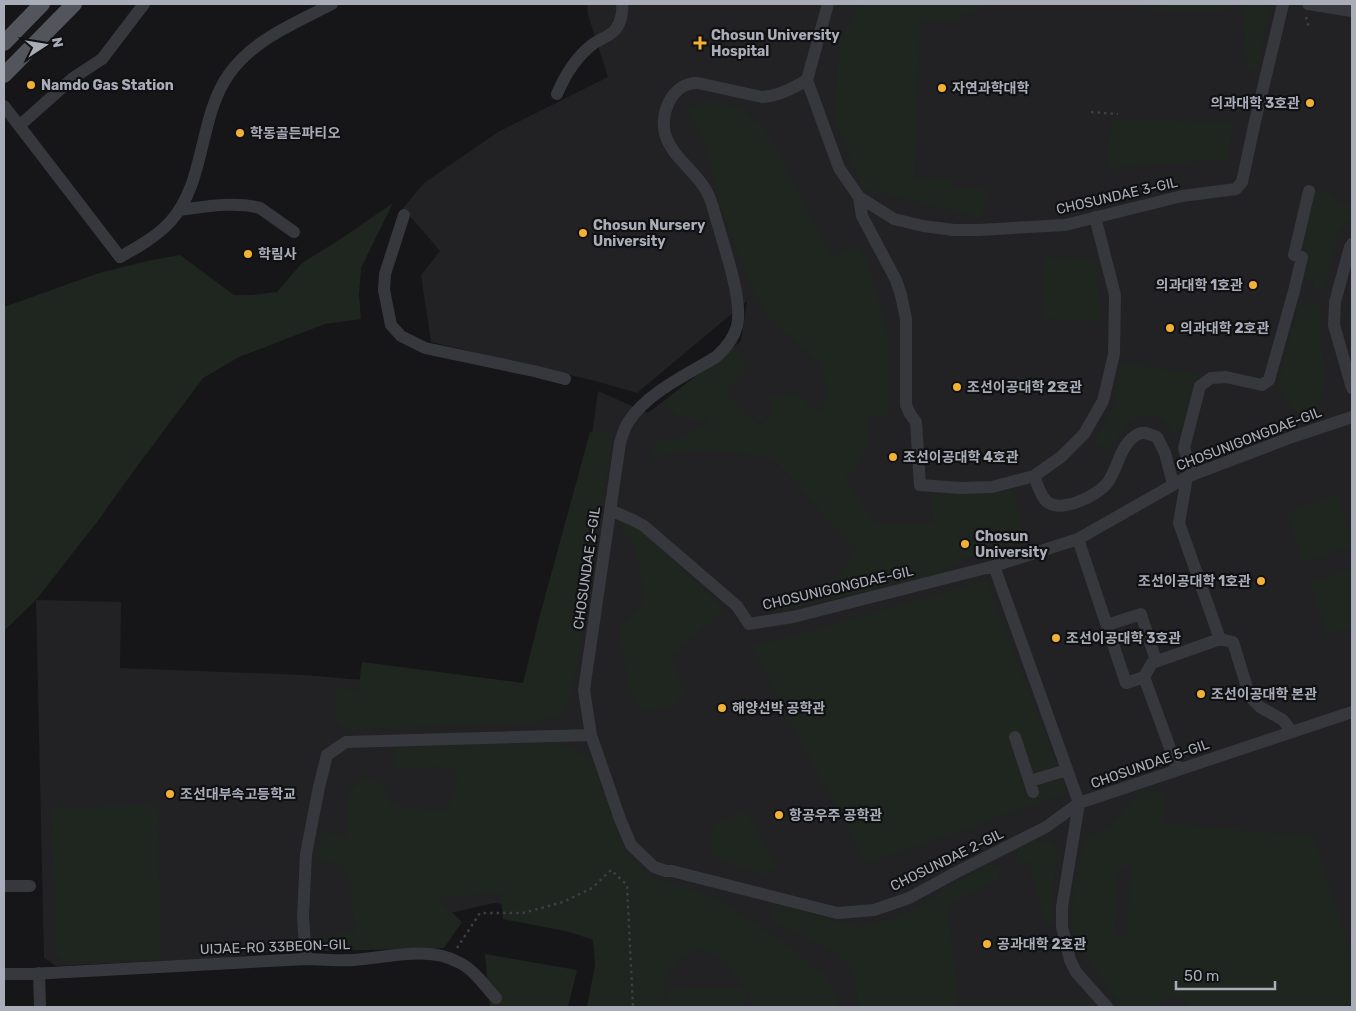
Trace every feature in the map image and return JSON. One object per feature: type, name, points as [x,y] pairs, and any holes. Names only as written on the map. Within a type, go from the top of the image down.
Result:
[{"type":"main road","points":[[4,43],[42,4]]},
{"type":"main road","points":[[4,75],[74,4]]},
{"type":"main road","points":[[4,47],[7,53],[4,57]]},
{"type":"street","points":[[20,126],[72,78],[102,59],[144,4]]},
{"type":"street","points":[[4,106],[120,257],[160,232],[172,221],[179,210],[191,185],[214,102],[220,87],[236,64],[260,43],[332,4]]},
{"type":"street","points":[[557,94],[566,74],[591,45],[615,30],[620,21],[622,4]]},
{"type":"street","points":[[807,80],[827,9],[840,4]]},
{"type":"street","name":"CHOSUNDAE 3-GIL","points":[[807,80],[839,168],[859,197],[894,220],[954,230],[1065,225],[1182,196],[1236,189],[1242,182],[1283,4]]},
{"type":"street","points":[[1308,4],[1352,11]]},
{"type":"street","name":"CHOSUNDAE 2-GIL","points":[[807,80],[788,91],[769,97],[690,83],[676,92],[668,104],[664,116],[664,128],[671,148],[708,192],[736,291],[739,311],[736,331],[725,350],[654,395],[642,405],[627,423],[620,443],[584,690],[590,735],[620,819],[631,845],[654,867],[837,914],[874,910],[909,898],[1046,827],[1079,803]]},
{"type":"street","points":[[1220,639],[1179,523],[1189,476],[1184,448],[1200,386],[1211,378],[1226,377],[1262,385],[1269,380],[1302,257],[1294,254],[1309,191]]},
{"type":"street","points":[[859,197],[862,216],[896,280],[904,306],[906,318],[906,405],[916,422],[920,485],[960,488],[992,487],[1034,476],[1061,458],[1084,434],[1103,401],[1114,354],[1115,295],[1096,217]]},
{"type":"street","points":[[179,210],[237,205],[260,208],[294,232]]},
{"type":"street","points":[[404,215],[385,274],[384,290],[391,325],[401,336],[425,348],[565,379]]},
{"type":"street","points":[[1352,244],[1335,302],[1334,325],[1352,388]]},
{"type":"street","name":"CHOSUNIGONGDAE-GIL","points":[[610,510],[644,526],[737,606],[749,624],[794,617],[994,566],[1078,539],[1189,476],[1292,437],[1352,417]]},
{"type":"street","points":[[1034,476],[1039,490],[1046,500],[1054,506],[1063,506],[1077,502],[1098,492],[1107,483],[1127,443],[1133,437],[1143,432],[1157,437],[1166,453],[1173,484]]},
{"type":"street","points":[[1078,539],[1126,683],[1144,677],[1152,663],[1156,661],[1220,639],[1233,642],[1250,697],[1260,707],[1283,720],[1292,732]]},
{"type":"street","points":[[994,566],[1079,803]]},
{"type":"street","points":[[1107,625],[1141,614],[1156,661]]},
{"type":"street","points":[[1144,677],[1178,770]]},
{"type":"street","name":"CHOSUNDAE 5-GIL","points":[[1107,1007],[1076,972],[1070,960],[1062,927],[1062,907],[1079,803],[1352,712]]},
{"type":"street","points":[[306,959],[303,917],[306,854],[327,755],[346,742],[590,735]]},
{"type":"street","points":[[1015,736],[1031,787],[1067,770]]},
{"type":"street","points":[[4,886],[30,886]]},
{"type":"street","name":"UIJAE-RO 33BEON-GIL","points":[[4,974],[306,959],[351,960],[418,954],[449,958],[460,963],[496,998]]},
{"type":"street","points":[[39,973],[40,1007]]},
{"type":"path","points":[[1306,17],[1309,28]]},
{"type":"path","points":[[1091,112],[1118,114]]},
{"type":"path","points":[[1004,382],[1020,381]]},
{"type":"path","points":[[449,958],[480,913],[523,913],[562,902],[592,888],[611,870],[627,885],[633,1007]]},
{"type":"shaded area","name":"Chosun University","points":[[587,4],[1352,4],[1352,1007],[663,1007],[588,915],[494,903],[293,949],[223,958],[56,966],[44,958],[36,600],[121,602],[120,668],[304,675],[539,695],[558,686],[598,391],[648,413],[741,341],[747,301],[637,393],[599,382],[431,342],[421,275],[440,251],[403,208],[424,183],[498,132],[608,77],[588,15]]},
{"type":"shaded area","points":[[860,4],[979,4],[973,14],[960,14],[959,22],[920,21],[914,179],[952,181],[952,188],[988,189],[981,218],[863,189],[835,121],[839,42]]},
{"type":"shaded area","points":[[1171,4],[1230,4],[1230,10],[1147,10],[1147,7]]},
{"type":"shaded area","points":[[1246,4],[1267,4],[1270,12],[1256,72],[1247,70],[1243,7]]},
{"type":"shaded area","points":[[711,100],[742,109],[764,127],[833,258],[857,245],[866,258],[886,323],[890,372],[888,417],[868,418],[869,447],[854,470],[844,479],[877,523],[934,523],[931,494],[1013,490],[1026,541],[958,561],[935,577],[778,612],[770,610],[841,574],[857,550],[825,517],[791,477],[769,457],[699,450],[651,457],[655,441],[684,437],[710,420],[678,417],[663,402],[734,346],[749,368],[724,393],[759,424],[773,416],[770,397],[796,393],[819,413],[828,393],[821,364],[770,319],[753,292],[720,208],[708,151],[686,108]]},
{"type":"shaded area","points":[[1111,119],[1234,122],[1227,160],[1107,168]]},
{"type":"shaded area","points":[[1314,189],[1329,193],[1339,203],[1352,206],[1352,217],[1338,233],[1324,291],[1312,288],[1314,281],[1301,278],[1298,254]]},
{"type":"shaded area","points":[[393,203],[361,268],[359,295],[361,319],[325,324],[239,357],[203,378],[97,522],[36,600],[4,631],[4,307],[99,273],[180,255],[234,295],[277,292],[302,263]]},
{"type":"shaded area","points":[[1045,257],[1096,261],[1101,322],[1042,318]]},
{"type":"shaded area","points":[[1352,299],[1352,339],[1347,317]]},
{"type":"shaded area","points":[[1299,302],[1320,305],[1324,390],[1317,411],[1302,422],[1277,387]]},
{"type":"shaded area","points":[[1122,362],[1200,375],[1187,424],[1175,435],[1157,415],[1132,418],[1106,452],[1094,443],[1112,408]]},
{"type":"shaded area","points":[[590,432],[613,433],[578,663],[571,693],[562,713],[538,722],[347,730],[335,719],[336,686],[358,691],[362,662],[523,683]]},
{"type":"shaded area","points":[[1338,495],[1352,538],[1352,546],[1303,562],[1287,512]]},
{"type":"shaded area","points":[[628,522],[653,539],[724,610],[670,657],[685,689],[675,706],[644,712],[630,693],[619,628],[645,600],[634,544],[620,527]]},
{"type":"shaded area","points":[[1352,569],[1352,627],[1327,635],[1310,583]]},
{"type":"shaded area","points":[[987,580],[1068,793],[866,864],[751,647]]},
{"type":"shaded area","points":[[394,744],[560,744],[592,758],[626,852],[649,876],[716,898],[791,947],[824,976],[838,995],[839,1007],[755,1007],[746,991],[745,1007],[668,1007],[668,987],[744,987],[722,958],[699,949],[680,959],[666,975],[665,1007],[587,1007],[595,965],[593,940],[570,932],[503,919],[500,893],[437,898],[462,922],[444,948],[325,951],[325,935],[355,932],[350,883],[343,867],[318,859],[321,831],[346,837],[348,795],[361,777],[385,786],[390,804],[407,807],[445,811],[456,790],[457,770],[434,767],[394,769]]},
{"type":"shaded area","points":[[1141,789],[1165,794],[1162,822],[1314,837],[1352,959],[1352,1007],[1189,1007],[1187,1001],[1174,997],[1166,999],[1155,1007],[1125,1007],[1111,993],[1072,931],[1073,886],[1085,839],[1111,824]],"holes":[[[1131,863],[1127,937],[1114,935],[1117,870]]]},
{"type":"shaded area","points":[[158,805],[161,960],[64,962],[56,954],[52,807]]},
{"type":"shaded area","points":[[746,810],[777,866],[764,876],[710,855],[714,824]]},
{"type":"shaded area","points":[[1030,840],[1053,842],[1058,856],[1053,886],[1053,923],[1046,923],[1028,861],[1017,865],[1016,851]]},
{"type":"shaded area","points":[[985,865],[992,865],[999,871],[998,881],[955,900],[948,909],[958,997],[956,1007],[858,1007],[853,975],[848,966],[825,947],[779,925],[771,915],[773,906],[779,904],[860,928],[912,911]]},
{"type":"shaded area","points":[[485,954],[577,970],[568,1007],[490,1007]]},
{"type":"place","name":"Chosun University Hospital","points":[[700,43]]},
{"type":"place","name":"Namdo Gas Station","points":[[31,85]]},
{"type":"place","name":"자연과학대학","points":[[942,88]]},
{"type":"place","name":"의과대학 3호관","points":[[1310,103]]},
{"type":"place","name":"학동골든파티오","points":[[240,133]]},
{"type":"place","name":"Chosun Nursery University","points":[[583,233]]},
{"type":"place","name":"학림사","points":[[248,254]]},
{"type":"place","name":"의과대학 1호관","points":[[1253,285]]},
{"type":"place","name":"의과대학 2호관","points":[[1170,328]]},
{"type":"place","name":"조선이공대학 2호관","points":[[957,387]]},
{"type":"place","name":"조선이공대학 4호관","points":[[893,457]]},
{"type":"place","name":"Chosun University","points":[[965,544]]},
{"type":"place","name":"조선이공대학 1호관","points":[[1261,581]]},
{"type":"place","name":"조선이공대학 3호관","points":[[1056,638]]},
{"type":"place","name":"조선이공대학 본관","points":[[1201,694]]},
{"type":"place","name":"해양선박 공학관","points":[[722,708]]},
{"type":"place","name":"조선대부속고등학교","points":[[170,794]]},
{"type":"place","name":"항공우주 공학관","points":[[779,815]]},
{"type":"place","name":"공과대학 2호관","points":[[987,944]]}]
